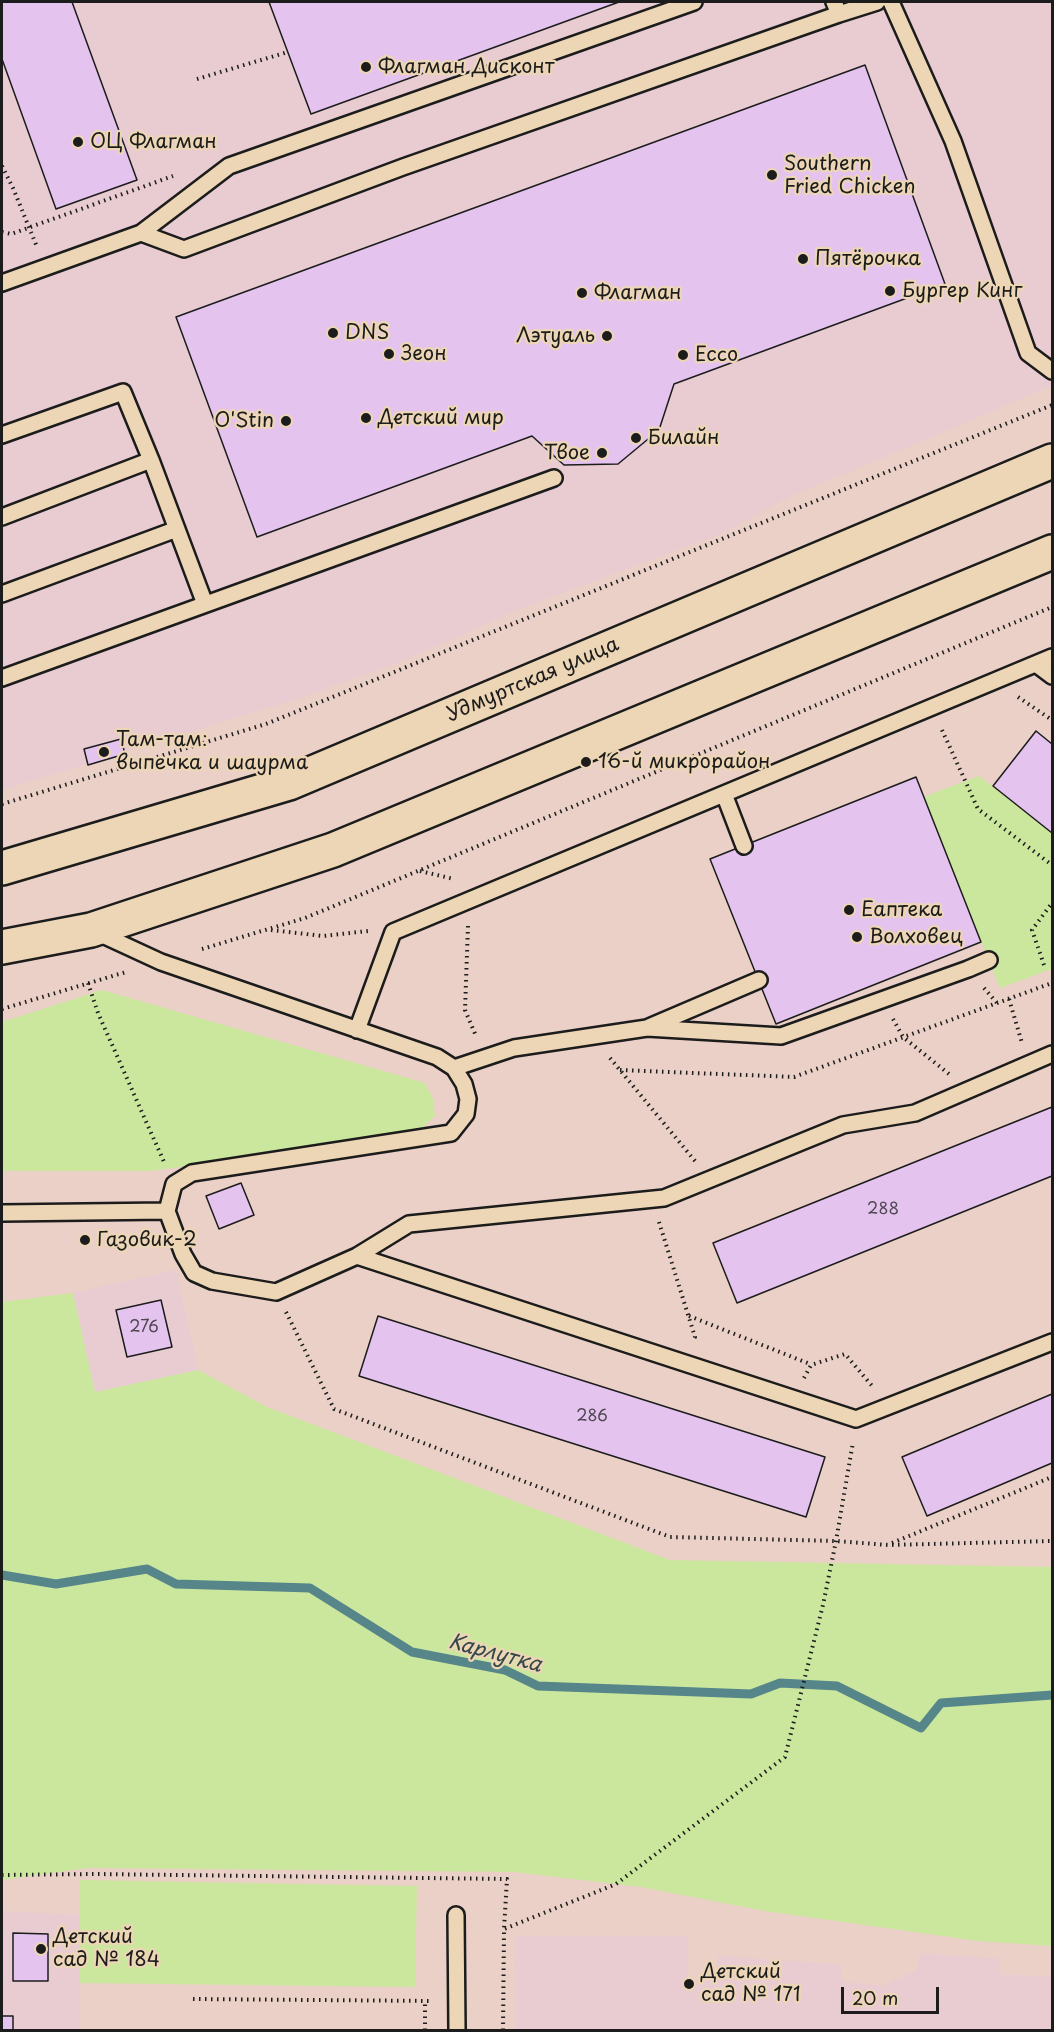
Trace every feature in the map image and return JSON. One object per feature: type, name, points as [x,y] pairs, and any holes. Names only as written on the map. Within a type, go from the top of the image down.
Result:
[{"type":"main road","name":"Удмуртская улица","points":[[2,868],[289,783],[1053,461]]},
{"type":"main road","points":[[2,947],[91,930],[333,850],[1053,552]]},
{"type":"lane","points":[[2,283],[141,233],[229,166],[694,2]]},
{"type":"lane","points":[[141,233],[184,249],[836,8],[877,2]]},
{"type":"lane","points":[[891,2],[953,141],[1028,353],[1053,371]]},
{"type":"lane","points":[[2,435],[123,392],[205,604]]},
{"type":"lane","points":[[2,517],[151,460]]},
{"type":"lane","points":[[2,678],[554,478]]},
{"type":"lane","points":[[2,594],[177,529]]},
{"type":"lane","points":[[357,1030],[393,932],[1053,657]]},
{"type":"lane","points":[[1036,664],[1053,676]]},
{"type":"lane","points":[[724,794],[744,846]]},
{"type":"lane","points":[[91,930],[160,962],[437,1057],[454,1068],[464,1084],[468,1099],[466,1114],[451,1133],[192,1173],[174,1185],[167,1210],[183,1254],[194,1272],[212,1281],[276,1292],[357,1256],[409,1224],[664,1198],[843,1125],[915,1113],[1053,1054]]},
{"type":"lane","points":[[454,1068],[514,1048],[646,1028],[781,1036],[989,960]]},
{"type":"lane","points":[[646,1028],[759,980]]},
{"type":"lane","points":[[2,1213],[167,1210]]},
{"type":"lane","points":[[357,1256],[856,1419],[1053,1342]]},
{"type":"lane","points":[[456,1915],[457,2031]]},
{"type":"path","points":[[197,80],[288,52]]},
{"type":"path","points":[[2,166],[26,222]]},
{"type":"path","points":[[2,804],[266,724],[1053,405]]},
{"type":"path","points":[[2,1009],[268,929],[326,909],[1053,607]]},
{"type":"path","points":[[995,681],[1053,720]]},
{"type":"path","points":[[932,707],[978,808],[1053,865]]},
{"type":"path","points":[[468,901],[465,1010],[486,1057]]},
{"type":"path","points":[[1044,965],[1032,930],[1053,903]]},
{"type":"path","points":[[268,929],[323,936],[365,931],[393,932]]},
{"type":"path","points":[[88,983],[98,1013],[174,1185]]},
{"type":"path","points":[[620,1070],[794,1077],[1053,983]]},
{"type":"path","points":[[1009,999],[1028,1064]]},
{"type":"path","points":[[881,1000],[903,1037],[968,1089]]},
{"type":"path","points":[[593,1036],[711,1180]]},
{"type":"path","points":[[664,1198],[659,1223],[695,1337],[681,1363]]},
{"type":"path","points":[[276,1292],[333,1409],[670,1537],[836,1541],[888,1545],[1053,1541]]},
{"type":"path","points":[[688,1316],[811,1365],[845,1354],[889,1407]]},
{"type":"path","points":[[794,1399],[811,1365]]},
{"type":"path","points":[[504,1929],[616,1884],[785,1757],[823,1605],[856,1419]]},
{"type":"path","points":[[888,1545],[1053,1477]]},
{"type":"path","points":[[2,1875],[507,1879],[503,2031]]},
{"type":"path","points":[[193,1999],[457,2001]]},
{"type":"path","points":[[425,2001],[425,2031]]},
{"type":"shaded area","points":[[2,2],[1052,2],[1052,386],[792,496],[720,534],[525,607],[402,661],[306,696],[2,790]]},
{"type":"shaded area","points":[[176,1270],[198,1370],[95,1392],[73,1293]]},
{"type":"shaded area","name":"Детский сад № 184","points":[[2,1911],[80,1915],[79,2030],[2,2030]]},
{"type":"shaded area","name":"Детский сад № 171","points":[[515,1936],[687,1936],[688,1980],[718,1979],[718,1956],[841,1964],[841,1982],[883,1986],[916,1971],[921,1953],[1000,1959],[999,1975],[1052,1976],[1052,2030],[516,2030]]},
{"type":"green space","points":[[979,776],[1052,833],[1052,969],[1000,988],[923,797]]},
{"type":"green space","points":[[102,990],[425,1083],[433,1099],[435,1116],[414,1135],[151,1171],[2,1171],[2,1022]]},
{"type":"green space","points":[[73,1293],[95,1392],[198,1370],[267,1407],[670,1560],[1052,1567],[1052,1946],[978,1941],[765,1911],[641,1887],[514,1872],[87,1868],[2,1880],[2,1302]]},
{"type":"green space","points":[[80,1880],[417,1886],[415,1987],[80,1983]]},
{"type":"building","name":"ОЦ Флагман","points":[[2,2],[72,2],[137,180],[56,209],[2,59]]},
{"type":"building","name":"Флагман Дисконт","points":[[269,2],[619,2],[311,114]]},
{"type":"building","name":"Флагман","points":[[865,65],[945,284],[674,384],[659,430],[618,464],[564,465],[532,436],[257,537],[176,317]]},
{"type":"building","points":[[1036,731],[1052,744],[1052,833],[993,786]]},
{"type":"building","name":"Там-там: выпечка и шаурма","points":[[121,739],[125,754],[88,765],[84,749]]},
{"type":"building","points":[[916,777],[981,942],[776,1024],[710,859]]},
{"type":"building","points":[[1052,1107],[1052,1176],[737,1303],[713,1243]]},
{"type":"building","points":[[241,1183],[254,1215],[219,1229],[206,1196]]},
{"type":"building","points":[[161,1300],[172,1347],[127,1357],[116,1310]]},
{"type":"building","points":[[378,1316],[825,1457],[806,1517],[359,1376]]},
{"type":"building","points":[[1052,1394],[1052,1463],[927,1516],[902,1457]]},
{"type":"building","points":[[13,1933],[48,1934],[48,1981],[13,1981]]},
{"type":"building","points":[[2,2016],[13,2016],[13,2030],[2,2030]]},
{"type":"waterway","name":"Карлутка","points":[[2,1575],[56,1584],[147,1569],[176,1584],[310,1588],[412,1652],[505,1670],[538,1686],[751,1694],[780,1683],[837,1686],[921,1728],[941,1703],[1052,1695]]},
{"type":"place","name":"Флагман Дисконт","points":[[366,67]]},
{"type":"place","name":"ОЦ Флагман","points":[[78,142]]},
{"type":"place","name":"Southern Fried Chicken","points":[[772,175]]},
{"type":"place","name":"Пятёрочка","points":[[803,259]]},
{"type":"place","name":"Бургер Кинг","points":[[890,291]]},
{"type":"place","name":"Флагман","points":[[582,293]]},
{"type":"place","name":"DNS","points":[[333,333]]},
{"type":"place","name":"Лэтуаль","points":[[607,336]]},
{"type":"place","name":"Зеон","points":[[389,354]]},
{"type":"place","name":"Ecco","points":[[683,355]]},
{"type":"place","name":"Детский мир","points":[[366,418]]},
{"type":"place","name":"O'Stin","points":[[286,421]]},
{"type":"place","name":"Билайн","points":[[636,438]]},
{"type":"place","name":"Твое","points":[[602,453]]},
{"type":"place","name":"Там-там: выпечка и шаурма","points":[[104,752]]},
{"type":"place","name":"16-й микрорайон","points":[[586,762]]},
{"type":"place","name":"Еаптека","points":[[849,910]]},
{"type":"place","name":"Волховец","points":[[857,937]]},
{"type":"place","name":"Газовик-2","points":[[85,1240]]},
{"type":"place","name":"Детский сад № 184","points":[[41,1949]]},
{"type":"place","name":"Детский сад № 171","points":[[689,1984]]}]
